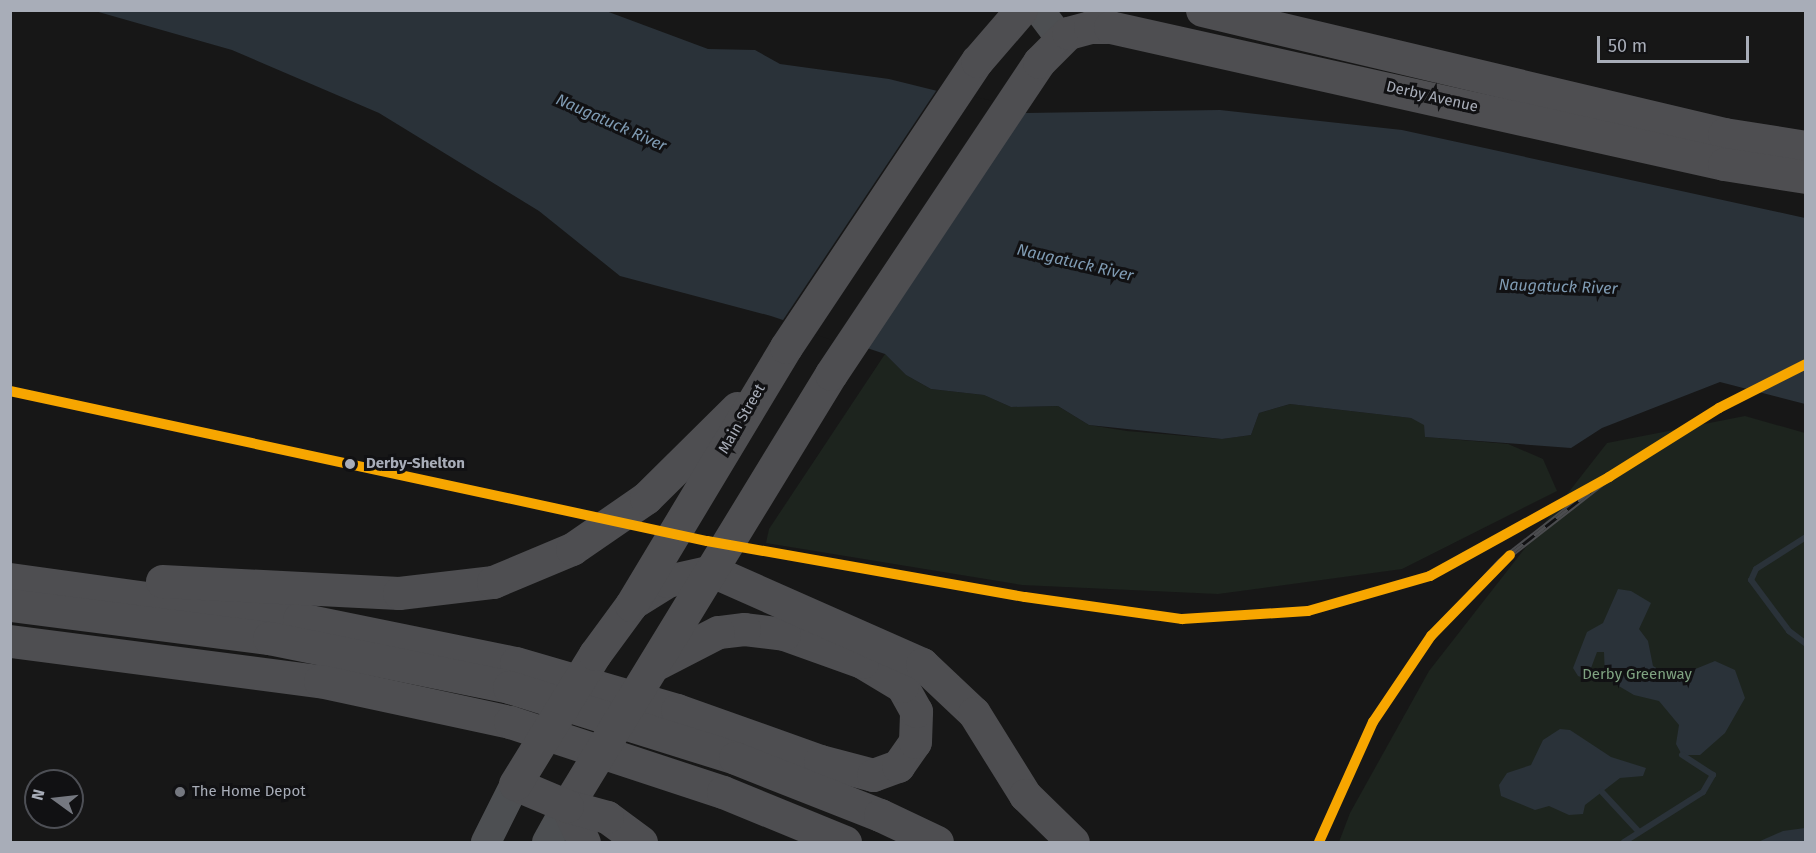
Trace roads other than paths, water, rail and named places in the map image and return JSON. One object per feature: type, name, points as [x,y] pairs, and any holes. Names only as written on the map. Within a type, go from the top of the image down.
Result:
[{"type":"highway","name":"Main Street","points":[[515,784],[595,654],[631,605],[786,347],[994,37],[1021,10]]},
{"type":"highway","name":"Derby Avenue","points":[[1202,10],[1373,49],[1806,177]]},
{"type":"highway","name":"Derby Avenue","points":[[1060,38],[1078,29],[1099,26],[1365,81],[1682,139],[1724,134],[1806,147]]},
{"type":"highway","points":[[567,806],[650,667],[840,361],[1032,72],[1060,38]]},
{"type":"highway","points":[[1365,81],[1373,49]]},
{"type":"highway","points":[[10,605],[80,593],[399,593],[493,582],[572,549],[646,498],[677,465],[761,387]]},
{"type":"highway","points":[[631,605],[667,581],[715,565],[922,664],[974,713],[1025,795],[1073,843]]},
{"type":"highway","points":[[10,574],[80,593]]},
{"type":"highway","points":[[10,579],[80,593],[299,619],[436,645],[564,676],[740,746],[937,843]]},
{"type":"highway","points":[[650,667],[718,632],[770,630],[833,649],[889,677],[910,697],[918,725],[908,755],[888,772],[873,774],[740,746]]},
{"type":"highway","points":[[10,641],[320,681],[510,722],[723,792],[845,843]]},
{"type":"highway","points":[[515,784],[567,806],[607,817],[641,843]]},
{"type":"highway","points":[[567,806],[584,843]]},
{"type":"main road","points":[[1039,10],[1060,38]]},
{"type":"main road","name":"Main Street","points":[[486,843],[515,784]]},
{"type":"main road","points":[[547,843],[567,806]]},
{"type":"water","name":"Naugatuck River","points":[[95,11],[606,11],[708,49],[755,50],[780,64],[889,79],[1026,113],[1220,110],[1402,130],[1805,218],[1805,404],[1720,382],[1602,428],[1571,448],[1425,437],[1424,425],[1411,418],[1290,404],[1259,413],[1251,435],[1222,439],[1089,425],[1058,406],[1011,407],[984,395],[931,389],[906,375],[885,354],[771,316],[620,276],[539,211],[379,113],[232,50]]},
{"type":"water","points":[[1618,589],[1631,591],[1651,603],[1639,629],[1648,641],[1653,666],[1663,672],[1683,674],[1715,661],[1735,670],[1745,698],[1725,733],[1700,755],[1682,755],[1676,744],[1679,725],[1659,701],[1634,695],[1605,678],[1604,652],[1597,652],[1587,679],[1578,676],[1573,668],[1587,632],[1603,623]]},
{"type":"water","points":[[1560,729],[1570,730],[1611,757],[1646,768],[1643,776],[1620,778],[1585,805],[1583,814],[1569,815],[1549,806],[1535,810],[1501,796],[1499,785],[1507,773],[1531,765],[1543,740]]},
{"type":"water","points":[[1805,828],[1805,842],[1758,842],[1783,831]]},
{"type":"waterway","points":[[1806,537],[1756,569],[1751,580],[1789,631],[1806,644]]},
{"type":"waterway","points":[[1624,842],[1703,792],[1713,775],[1682,755]]},
{"type":"waterway","points":[[1602,792],[1639,832]]},
{"type":"railway","points":[[1319,842],[1373,722],[1431,636],[1501,561],[1609,477]]},
{"type":"place","name":"Derby-Shelton","points":[[350,464]]},
{"type":"place","name":"The Home Depot","points":[[180,792]]},
{"type":"park label","name":"Derby Greenway","points":[[1637,675]]}]
